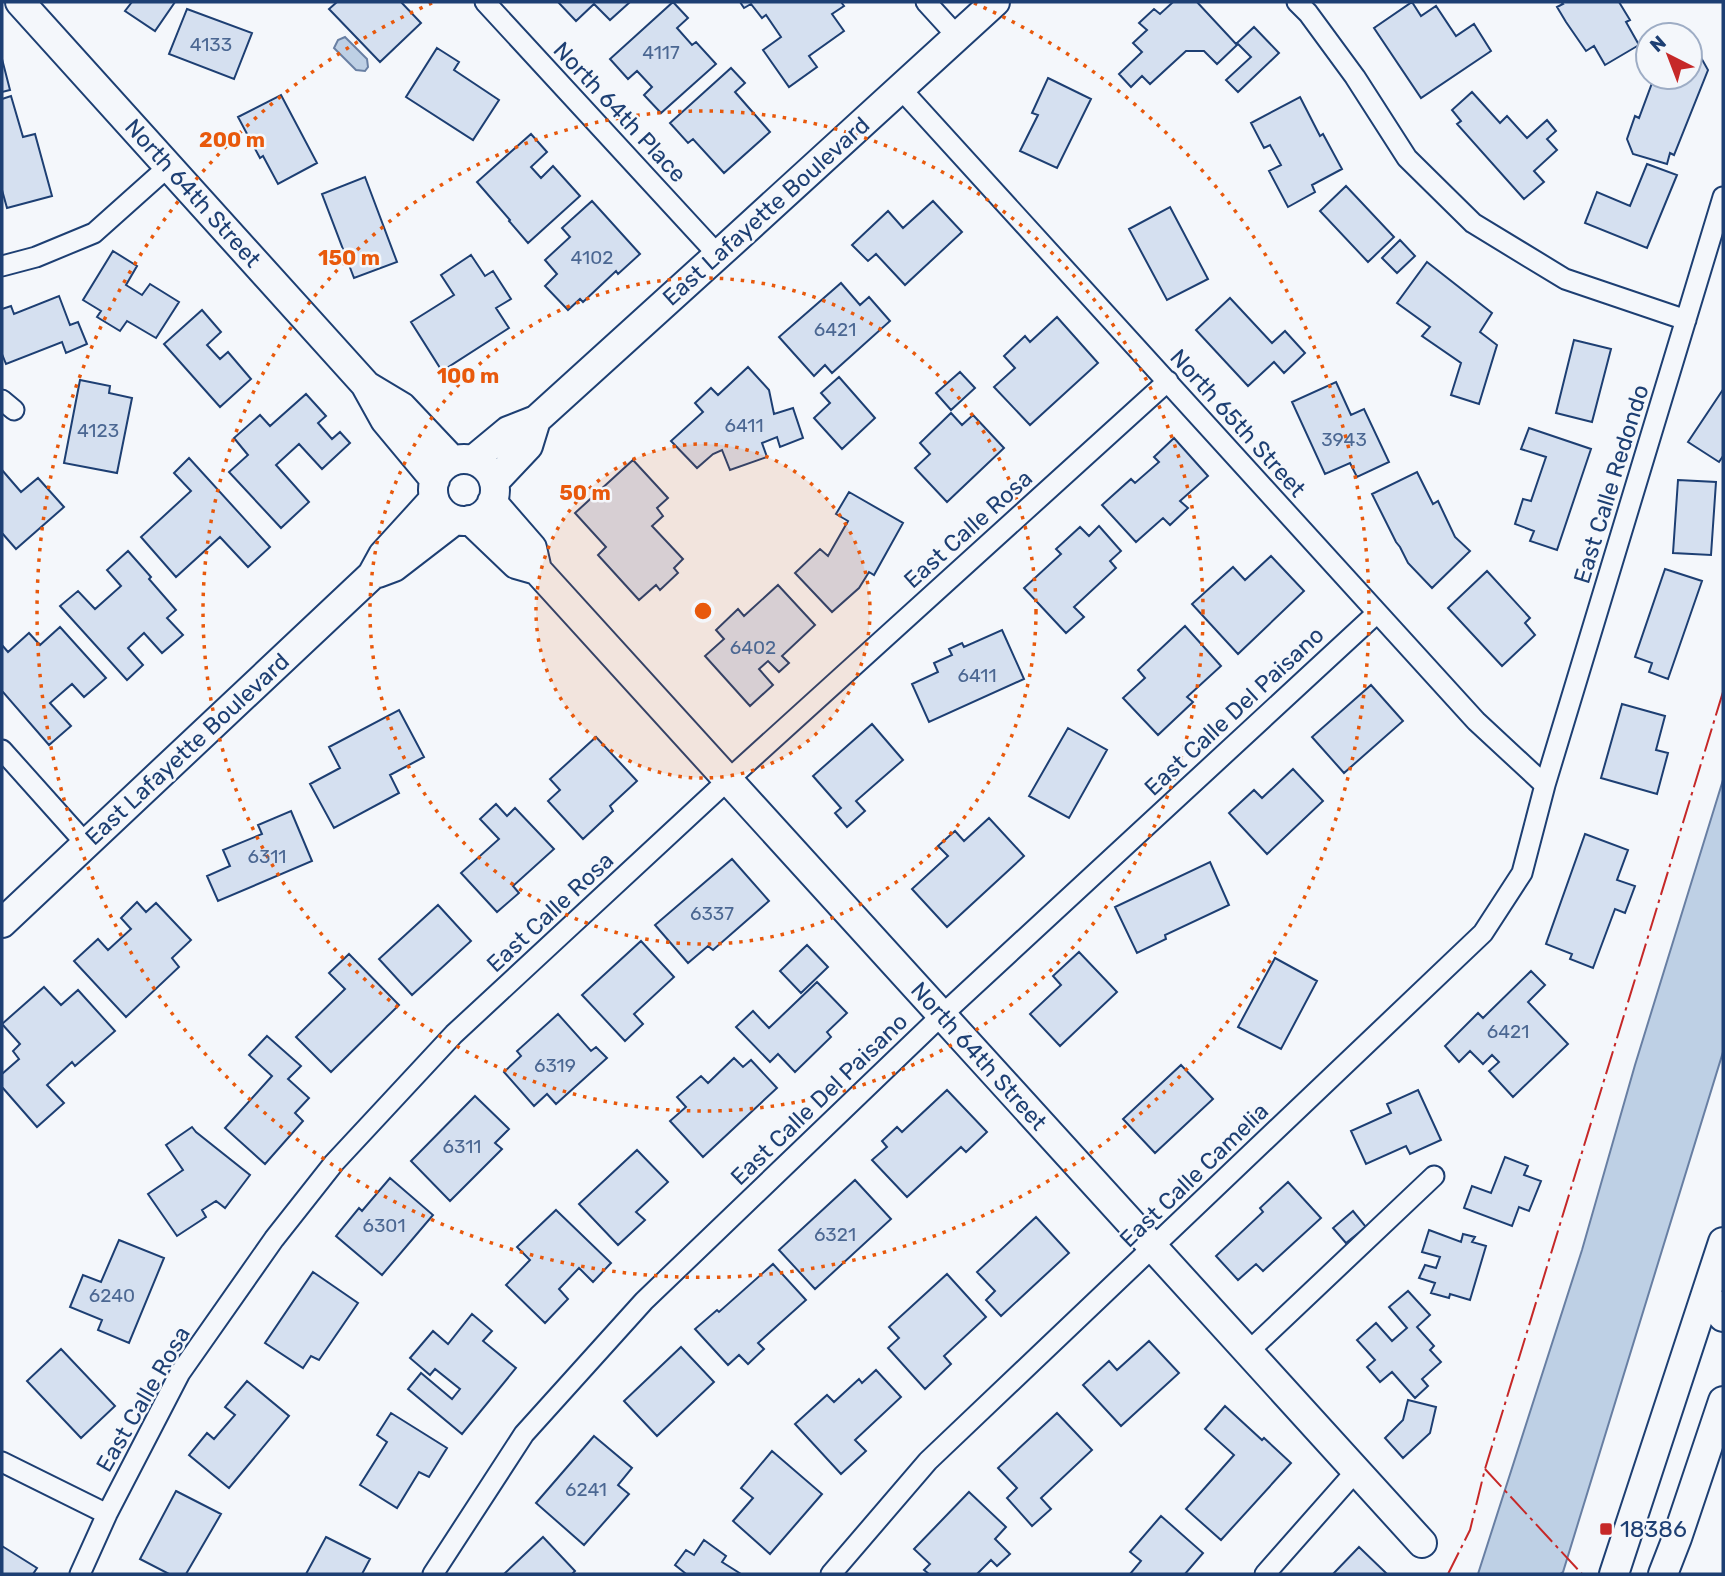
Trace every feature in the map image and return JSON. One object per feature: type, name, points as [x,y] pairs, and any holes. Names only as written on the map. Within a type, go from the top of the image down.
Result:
[{"type":"street","name":"North 64th Street","points":[[20,2],[365,384],[385,420],[449,475]]},
{"type":"street","name":"North 64th Place","points":[[485,2],[718,255]]},
{"type":"street","points":[[926,2],[957,36]]},
{"type":"street","name":"East Lafayette Boulevard","points":[[2,923],[372,575],[383,555],[449,475],[508,431],[536,419],[995,2]]},
{"type":"street","points":[[1297,2],[1355,77],[1407,158],[1473,223],[1565,279],[1686,320]]},
{"type":"street","name":"North 65th Street","points":[[900,88],[1476,721],[1545,785]]},
{"type":"street","points":[[2,266],[36,257],[94,233],[169,166]]},
{"type":"street","name":"East Calle Redondo","points":[[1545,785],[1723,197]]},
{"type":"street","name":"East Calle Rosa","points":[[80,1574],[107,1514],[180,1373],[274,1239],[334,1163],[454,1034],[728,780],[1168,381]]},
{"type":"street","name":"East Lafayette Boulevard","points":[[493,492],[528,446],[536,419]]},
{"type":"street","points":[[486,468],[493,492],[483,514],[462,520],[446,515],[439,508],[449,475],[486,468]]},
{"type":"street","name":"North 64th Street","points":[[493,492],[532,548],[537,570],[1422,1543]]},
{"type":"street","name":"North 64th Street","points":[[462,520],[516,564],[537,570]]},
{"type":"street","name":"East Lafayette Boulevard","points":[[372,575],[394,567],[462,520]]},
{"type":"street","name":"East Calle Del Paisano","points":[[433,1574],[524,1434],[635,1311],[942,1015],[1377,613]]},
{"type":"street","points":[[2,750],[87,845]]},
{"type":"street","name":"East Calle Camelia","points":[[831,1574],[928,1461],[1483,933],[1522,873],[1545,785]]},
{"type":"street","points":[[1248,1352],[1434,1176]]},
{"type":"street","points":[[1615,1574],[1723,1242]]},
{"type":"street","points":[[1706,1294],[1723,1317]]},
{"type":"street","points":[[1663,1574],[1723,1401]]},
{"type":"street","points":[[2,1462],[107,1514]]},
{"type":"street","points":[[1265,1574],[1356,1471]]},
{"type":"water","points":[[345,37],[367,59],[368,67],[365,71],[356,70],[334,48],[338,40]]},
{"type":"water","points":[[1723,780],[1723,1052],[1563,1572],[1478,1574],[1582,1250],[1635,1065]]},
{"type":"building","points":[[132,2],[175,2],[155,31],[125,11]]},
{"type":"building","points":[[337,2],[401,2],[421,23],[380,62],[329,9]]},
{"type":"building","points":[[558,2],[630,2],[610,20],[594,4],[576,21]]},
{"type":"building","points":[[673,2],[688,18],[677,28],[692,45],[696,42],[716,64],[661,113],[644,95],[652,87],[637,71],[628,79],[610,59]]},
{"type":"building","points":[[740,2],[841,2],[844,6],[832,14],[844,31],[809,56],[817,67],[789,87],[763,50],[781,37],[766,15],[762,18],[751,4],[744,8]]},
{"type":"building","points":[[1171,2],[1197,2],[1237,45],[1217,64],[1204,51],[1186,51],[1150,84],[1142,76],[1131,87],[1119,74],[1142,52],[1133,43],[1147,30],[1139,23],[1154,9],[1160,14]]},
{"type":"building","points":[[1412,2],[1421,16],[1436,6],[1456,36],[1474,24],[1491,51],[1421,98],[1374,28]]},
{"type":"building","points":[[1561,2],[1619,2],[1630,20],[1626,22],[1634,36],[1634,48],[1605,65],[1594,46],[1586,51],[1566,22],[1557,7],[1563,4]]},
{"type":"building","points":[[187,9],[252,33],[234,79],[169,54]]},
{"type":"building","points":[[1254,27],[1279,53],[1238,92],[1226,80],[1251,57],[1237,43]]},
{"type":"building","points":[[437,48],[459,62],[454,70],[499,100],[473,140],[406,97]]},
{"type":"building","points":[[2,59],[10,90],[2,92]]},
{"type":"building","points":[[1704,63],[1708,70],[1704,80]]},
{"type":"building","points":[[731,68],[745,83],[735,92],[770,132],[724,173],[693,139],[688,143],[670,123]]},
{"type":"building","points":[[1048,78],[1091,99],[1057,168],[1020,151],[1038,115],[1032,113]]},
{"type":"building","points":[[1649,91],[1700,91],[1674,155],[1670,153],[1667,164],[1633,154],[1627,139],[1635,116],[1639,118]]},
{"type":"building","points":[[1472,92],[1500,123],[1507,116],[1527,138],[1547,120],[1556,131],[1547,139],[1557,150],[1534,171],[1544,182],[1524,199],[1457,124],[1461,121],[1452,110]]},
{"type":"building","points":[[281,95],[317,163],[278,184],[263,156],[260,158],[238,117]]},
{"type":"building","points":[[11,96],[23,137],[35,134],[52,196],[7,208],[2,190],[2,99]]},
{"type":"building","points":[[1300,97],[1320,136],[1323,134],[1342,169],[1312,185],[1315,192],[1288,207],[1269,171],[1281,165],[1270,145],[1264,148],[1251,123]]},
{"type":"building","points":[[531,134],[547,152],[531,167],[541,178],[553,166],[580,196],[528,243],[477,182]]},
{"type":"building","points":[[1647,164],[1677,175],[1647,248],[1585,223],[1597,192],[1630,206]]},
{"type":"building","points":[[365,177],[397,262],[354,278],[322,194]]},
{"type":"building","points":[[1346,186],[1394,237],[1368,262],[1320,211]]},
{"type":"building","points":[[592,201],[640,254],[618,274],[616,271],[583,302],[580,299],[568,310],[545,286],[557,274],[545,260],[570,237],[562,228]]},
{"type":"building","points":[[933,201],[962,232],[905,285],[876,254],[868,261],[852,245],[888,211],[903,228]]},
{"type":"building","points":[[1170,207],[1208,279],[1167,300],[1129,229]]},
{"type":"building","points":[[1400,240],[1415,256],[1397,273],[1382,258]]},
{"type":"building","points":[[113,251],[137,266],[126,285],[142,295],[150,284],[179,302],[156,338],[127,321],[120,331],[97,317],[101,311],[83,300]]},
{"type":"building","points":[[471,255],[485,276],[493,271],[511,299],[496,308],[509,328],[442,371],[411,322],[454,295],[441,275]]},
{"type":"building","points":[[1427,262],[1492,313],[1480,332],[1497,345],[1479,404],[1451,395],[1461,363],[1422,336],[1430,327],[1397,303]]},
{"type":"building","points":[[841,283],[860,305],[869,297],[890,321],[832,373],[825,365],[814,376],[779,337]]},
{"type":"building","points":[[59,296],[70,325],[78,322],[87,344],[66,353],[62,342],[6,364],[2,354],[2,309],[11,306],[14,314]]},
{"type":"building","points":[[1230,298],[1272,343],[1285,331],[1305,353],[1284,373],[1274,362],[1248,386],[1196,330]]},
{"type":"building","points":[[202,310],[221,332],[207,345],[220,359],[228,352],[251,379],[220,407],[164,344]]},
{"type":"building","points":[[1057,317],[1098,363],[1030,425],[994,387],[1015,368],[1004,356],[1025,336],[1030,342]]},
{"type":"building","points":[[1574,340],[1611,349],[1592,422],[1556,413]]},
{"type":"building","points":[[748,367],[769,390],[774,414],[793,408],[803,438],[780,447],[777,437],[762,443],[767,457],[730,470],[722,450],[697,468],[671,441],[703,412],[695,403],[711,388],[718,395]]},
{"type":"building","points":[[960,372],[975,388],[951,410],[936,393]]},
{"type":"building","points":[[839,377],[875,418],[842,449],[814,418],[830,403],[821,393]]},
{"type":"building","points":[[80,380],[110,386],[109,393],[132,398],[117,473],[64,463]]},
{"type":"building","points":[[1336,382],[1351,415],[1364,409],[1389,462],[1357,477],[1350,463],[1325,474],[1292,402]]},
{"type":"building","points":[[1722,391],[1723,456],[1719,462],[1688,442]]},
{"type":"building","points":[[306,394],[326,416],[318,423],[332,439],[340,432],[350,443],[322,469],[299,444],[276,465],[309,502],[281,528],[229,472],[248,455],[234,438],[260,415],[270,426]]},
{"type":"building","points":[[951,413],[962,425],[973,415],[1004,448],[947,502],[915,468],[930,454],[920,443]]},
{"type":"building","points":[[1529,428],[1591,449],[1557,550],[1530,541],[1534,531],[1515,524],[1523,499],[1531,501],[1546,457],[1521,449]]},
{"type":"building","points":[[1174,438],[1208,476],[1180,501],[1188,508],[1170,525],[1163,518],[1136,542],[1102,505],[1131,479],[1135,483],[1159,462],[1154,457]]},
{"type":"building","points":[[189,458],[270,547],[248,567],[220,537],[176,577],[141,537],[191,491],[174,473]]},
{"type":"building","points":[[633,460],[668,498],[657,508],[663,516],[652,526],[683,559],[674,568],[678,573],[660,590],[656,585],[639,600],[598,555],[606,547],[575,513]]},
{"type":"building","points":[[2,470],[21,492],[38,478],[64,507],[16,549],[2,533]]},
{"type":"building","points":[[1417,472],[1433,504],[1438,501],[1455,537],[1470,551],[1432,588],[1408,563],[1372,494]]},
{"type":"building","points":[[1678,480],[1716,482],[1711,555],[1673,553]]},
{"type":"building","points":[[849,492],[903,523],[874,575],[869,572],[859,588],[832,612],[795,573],[820,549],[828,556],[848,521],[836,514]]},
{"type":"building","points":[[1099,526],[1121,551],[1110,561],[1116,568],[1074,607],[1084,617],[1066,633],[1024,588],[1061,554],[1056,549],[1080,527],[1089,536]]},
{"type":"building","points":[[128,551],[176,610],[167,618],[183,635],[162,653],[144,633],[128,648],[143,665],[127,680],[60,606],[78,591],[95,609],[121,586],[107,570]]},
{"type":"building","points":[[1271,556],[1304,591],[1238,654],[1192,604],[1233,567],[1245,580]]},
{"type":"building","points":[[1665,569],[1702,581],[1668,679],[1649,672],[1652,663],[1635,657]]},
{"type":"building","points":[[1487,571],[1530,618],[1525,623],[1535,635],[1502,666],[1448,608]]},
{"type":"building","points":[[778,585],[815,625],[782,656],[789,663],[779,672],[768,661],[759,669],[773,685],[750,706],[705,656],[724,639],[716,630],[738,609],[744,616]]},
{"type":"building","points":[[1185,626],[1221,666],[1187,697],[1193,702],[1158,735],[1123,698],[1145,678],[1138,670]]},
{"type":"building","points":[[60,627],[106,678],[84,697],[72,684],[50,703],[71,726],[49,745],[2,691],[2,645],[8,652],[29,633],[40,645]]},
{"type":"building","points":[[1002,630],[1024,679],[929,722],[912,684],[938,672],[934,663],[952,655],[949,649],[962,643],[964,647]]},
{"type":"building","points":[[1371,685],[1403,721],[1344,773],[1312,737]]},
{"type":"building","points":[[1622,704],[1665,716],[1656,750],[1668,753],[1657,794],[1601,778]]},
{"type":"building","points":[[399,710],[424,757],[390,775],[399,793],[334,828],[310,784],[340,768],[329,747]]},
{"type":"building","points":[[872,724],[903,760],[856,801],[865,811],[847,827],[835,813],[841,808],[813,776]]},
{"type":"building","points":[[1068,728],[1107,750],[1069,818],[1029,796]]},
{"type":"building","points":[[596,737],[637,781],[610,806],[613,811],[583,839],[548,801],[560,790],[550,779]]},
{"type":"building","points":[[1293,769],[1323,801],[1267,854],[1229,813],[1254,790],[1262,798]]},
{"type":"building","points":[[496,804],[507,816],[515,808],[554,849],[513,886],[519,893],[497,912],[461,873],[499,839],[480,819]]},
{"type":"building","points":[[291,811],[312,861],[218,901],[207,876],[230,866],[223,850],[262,834],[258,825]]},
{"type":"building","points":[[989,818],[1024,856],[947,927],[912,889],[948,856],[938,846],[955,831],[964,841]]},
{"type":"building","points":[[1585,834],[1628,850],[1617,880],[1635,886],[1625,913],[1615,909],[1593,968],[1570,959],[1572,954],[1546,944]]},
{"type":"building","points":[[732,859],[769,901],[713,950],[708,946],[688,963],[655,925]]},
{"type":"building","points":[[1210,862],[1229,905],[1165,935],[1166,939],[1137,953],[1115,907]]},
{"type":"building","points":[[137,902],[146,912],[156,903],[191,940],[172,958],[179,967],[126,1017],[74,961],[98,939],[108,950],[131,929],[121,918]]},
{"type":"building","points":[[438,905],[471,941],[412,995],[379,959]]},
{"type":"building","points":[[641,941],[674,977],[634,1014],[643,1024],[625,1041],[582,995]]},
{"type":"building","points":[[807,945],[828,967],[801,993],[780,971]]},
{"type":"building","points":[[1079,952],[1117,992],[1060,1046],[1030,1014],[1061,985],[1053,976]]},
{"type":"building","points":[[349,954],[399,1005],[331,1072],[296,1037],[345,989],[329,973]]},
{"type":"building","points":[[1275,958],[1317,981],[1281,1049],[1238,1027]]},
{"type":"building","points":[[1531,971],[1545,985],[1528,1002],[1568,1044],[1513,1097],[1489,1071],[1499,1062],[1492,1055],[1483,1064],[1470,1051],[1459,1062],[1445,1046],[1478,1013],[1483,1018]]},
{"type":"building","points":[[817,982],[847,1013],[827,1032],[831,1037],[795,1072],[778,1054],[770,1062],[736,1027],[753,1011],[769,1028]]},
{"type":"building","points":[[44,987],[61,1005],[78,990],[115,1031],[75,1066],[72,1062],[47,1085],[64,1103],[37,1127],[2,1087],[2,1074],[19,1059],[13,1051],[20,1044],[2,1024]]},
{"type":"building","points":[[558,1014],[591,1051],[596,1047],[607,1058],[556,1104],[547,1094],[534,1106],[504,1072],[521,1056],[517,1051]]},
{"type":"building","points":[[267,1036],[301,1066],[288,1079],[309,1098],[295,1113],[303,1121],[265,1164],[225,1128],[272,1076],[249,1055]]},
{"type":"building","points":[[734,1058],[743,1067],[751,1060],[777,1088],[703,1157],[670,1121],[686,1107],[677,1097],[701,1076],[708,1083]]},
{"type":"building","points":[[1181,1065],[1213,1099],[1155,1153],[1123,1119]]},
{"type":"building","points":[[947,1090],[987,1132],[966,1152],[961,1147],[907,1197],[872,1160],[887,1147],[882,1141],[897,1127],[902,1132]]},
{"type":"building","points":[[1418,1090],[1441,1140],[1410,1154],[1406,1146],[1366,1164],[1351,1131],[1391,1113],[1387,1104]]},
{"type":"building","points":[[475,1096],[509,1129],[495,1143],[502,1149],[450,1201],[411,1161]]},
{"type":"building","points":[[192,1127],[250,1175],[225,1208],[216,1201],[202,1210],[206,1217],[177,1236],[148,1194],[183,1170],[166,1145]]},
{"type":"building","points":[[637,1150],[668,1182],[636,1212],[645,1220],[618,1245],[579,1204]]},
{"type":"building","points":[[1505,1157],[1528,1166],[1524,1175],[1541,1181],[1529,1211],[1519,1207],[1512,1226],[1464,1208],[1472,1186],[1491,1193]]},
{"type":"building","points":[[390,1178],[433,1215],[382,1275],[336,1236],[359,1208],[362,1211]]},
{"type":"building","points":[[855,1180],[891,1219],[815,1289],[779,1250]]},
{"type":"building","points":[[1288,1182],[1321,1218],[1263,1271],[1256,1264],[1238,1280],[1216,1256],[1263,1212],[1260,1208]]},
{"type":"building","points":[[556,1210],[611,1263],[593,1282],[579,1268],[559,1289],[568,1299],[545,1323],[506,1285],[530,1260],[517,1247]]},
{"type":"building","points":[[1353,1211],[1366,1227],[1346,1243],[1333,1228]]},
{"type":"building","points":[[1036,1217],[1069,1253],[1001,1316],[986,1300],[995,1291],[977,1272]]},
{"type":"building","points":[[1429,1230],[1461,1242],[1463,1234],[1475,1237],[1472,1242],[1486,1246],[1470,1300],[1450,1294],[1449,1298],[1431,1293],[1435,1283],[1419,1278],[1425,1265],[1436,1268],[1440,1257],[1422,1252]]},
{"type":"building","points":[[119,1240],[164,1258],[129,1343],[98,1330],[102,1320],[70,1307],[83,1275],[101,1282]]},
{"type":"building","points":[[773,1264],[806,1300],[758,1343],[764,1349],[748,1364],[739,1355],[728,1365],[695,1329],[717,1310],[719,1312]]},
{"type":"building","points":[[313,1272],[358,1303],[319,1360],[311,1356],[303,1368],[265,1343]]},
{"type":"building","points":[[947,1274],[986,1317],[944,1356],[951,1364],[925,1389],[888,1348],[899,1338],[889,1327]]},
{"type":"building","points":[[1408,1291],[1430,1315],[1417,1327],[1434,1346],[1430,1350],[1441,1362],[1422,1379],[1428,1386],[1415,1398],[1392,1372],[1380,1382],[1367,1367],[1375,1360],[1357,1340],[1376,1323],[1392,1341],[1407,1328],[1389,1307]]},
{"type":"building","points":[[472,1314],[492,1331],[483,1341],[516,1368],[462,1434],[408,1389],[421,1373],[452,1399],[460,1389],[435,1369],[430,1375],[410,1358],[433,1331],[448,1344]]},
{"type":"building","points":[[1149,1341],[1179,1373],[1121,1426],[1083,1385],[1109,1361],[1117,1370]]},
{"type":"building","points":[[681,1347],[714,1382],[657,1436],[624,1401]]},
{"type":"building","points":[[61,1349],[115,1406],[81,1438],[27,1381]]},
{"type":"building","points":[[876,1370],[901,1397],[855,1440],[866,1451],[841,1474],[795,1424],[827,1395],[834,1402],[859,1379],[862,1383]]},
{"type":"building","points":[[247,1381],[289,1416],[229,1488],[189,1455],[207,1433],[214,1439],[235,1415],[225,1407]]},
{"type":"building","points":[[1408,1400],[1436,1407],[1430,1433],[1403,1458],[1385,1438],[1403,1420]]},
{"type":"building","points":[[1225,1406],[1291,1463],[1221,1540],[1186,1509],[1234,1455],[1205,1429]]},
{"type":"building","points":[[391,1413],[447,1448],[429,1477],[419,1472],[397,1508],[360,1485],[387,1442],[377,1435]]},
{"type":"building","points":[[1057,1413],[1092,1450],[1041,1498],[1051,1509],[1032,1526],[1007,1498],[1017,1488],[998,1468]]},
{"type":"building","points":[[594,1436],[632,1468],[618,1485],[629,1494],[584,1545],[536,1503]]},
{"type":"building","points":[[772,1451],[822,1494],[770,1554],[733,1521],[753,1498],[741,1488]]},
{"type":"building","points":[[176,1491],[221,1514],[186,1574],[169,1574],[140,1559]]},
{"type":"building","points":[[969,1492],[1006,1527],[995,1539],[1010,1554],[997,1566],[991,1560],[977,1574],[929,1574],[924,1570],[930,1564],[914,1549]]},
{"type":"building","points":[[1161,1516],[1203,1553],[1185,1574],[1130,1574],[1141,1561],[1130,1552]]},
{"type":"building","points":[[326,1537],[370,1559],[362,1574],[306,1574]]},
{"type":"building","points":[[543,1537],[575,1571],[572,1574],[504,1574]]},
{"type":"building","points":[[704,1540],[726,1556],[722,1562],[741,1574],[684,1574],[675,1565],[686,1550],[694,1555]]},
{"type":"building","points":[[2,1546],[37,1568],[33,1574],[2,1574]]},
{"type":"building","points":[[1359,1547],[1386,1573],[1333,1574]]},
{"type":"power","points":[[1448,1574],[1470,1530],[1485,1469],[1723,692]]},
{"type":"power","points":[[1485,1469],[1582,1574]]},
{"type":"place","name":"18386","points":[[1606,1529]]}]
